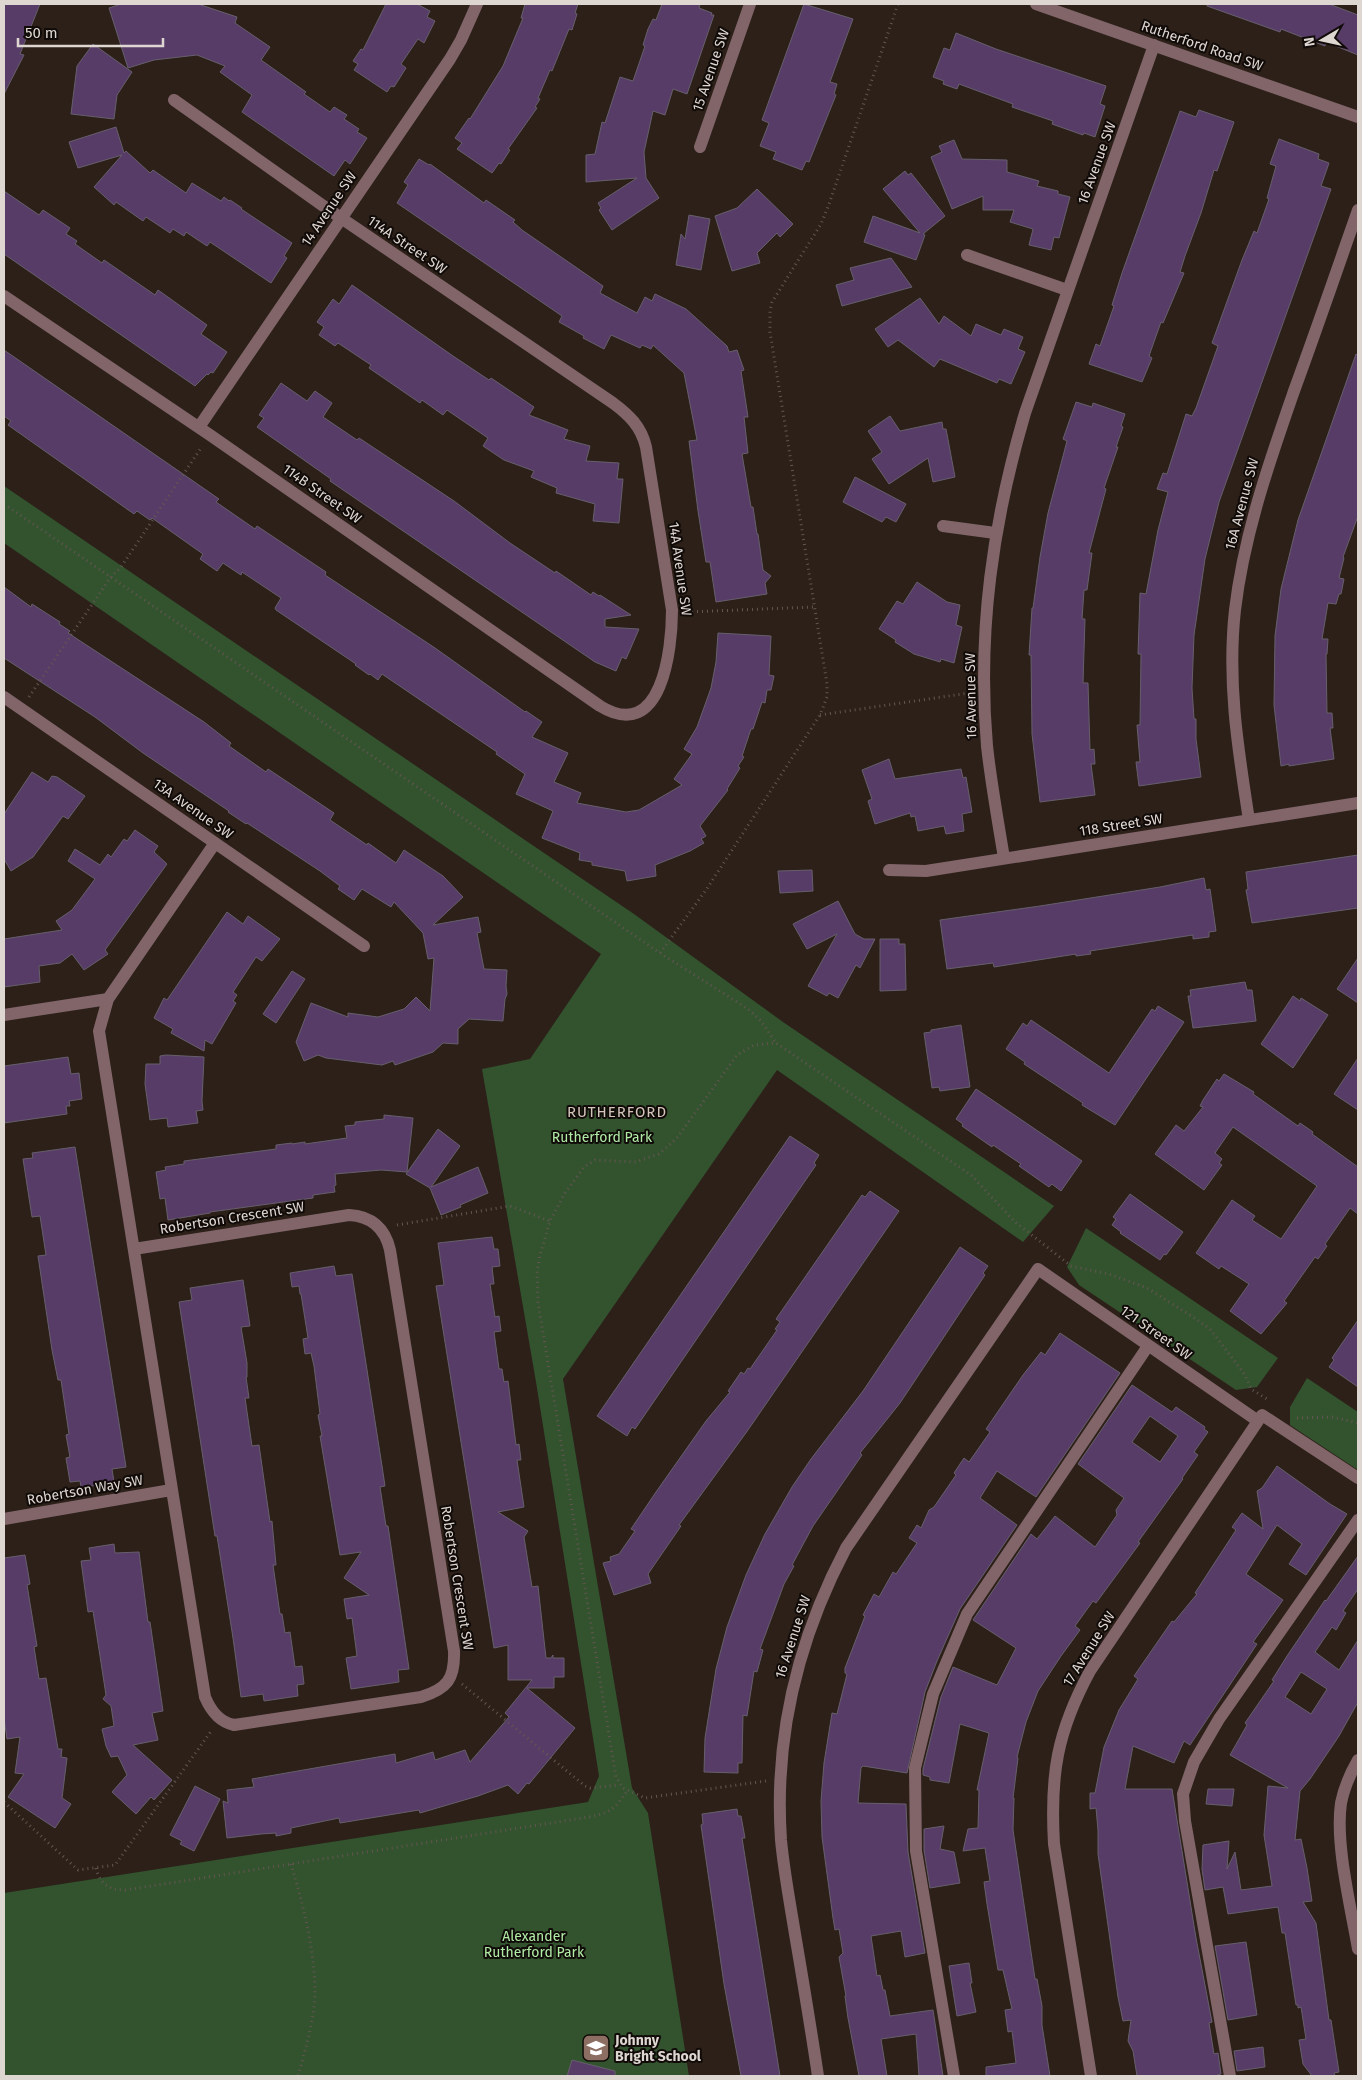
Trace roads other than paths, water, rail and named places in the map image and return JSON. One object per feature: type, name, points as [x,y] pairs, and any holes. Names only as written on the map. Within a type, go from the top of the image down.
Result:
[{"type":"street","name":"14 Avenue SW","points":[[199,427],[450,59],[461,40],[476,4]]},
{"type":"street","name":"15 Avenue SW","points":[[700,147],[750,4]]},
{"type":"street","name":"Rutherford Road SW","points":[[1036,4],[1358,117]]},
{"type":"street","name":"16 Avenue SW","points":[[1004,858],[990,772],[984,691],[987,608],[995,533],[1025,413],[1154,45]]},
{"type":"street","name":"114A Street SW","points":[[174,100],[341,218],[624,412]]},
{"type":"street","name":"16A Avenue SW","points":[[1249,820],[1235,731],[1232,695],[1235,611],[1240,574],[1247,538],[1269,464],[1358,210]]},
{"type":"street","points":[[967,255],[1067,290]]},
{"type":"street","name":"114B Street SW","points":[[4,296],[199,427],[600,706],[610,712],[622,715]]},
{"type":"street","name":"14A Avenue SW","points":[[622,715],[643,709],[651,703],[658,689],[666,671],[670,653],[672,610],[646,447],[638,427],[624,412]]},
{"type":"street","points":[[943,526],[995,533]]},
{"type":"street","name":"13A Avenue SW","points":[[4,697],[364,946]]},
{"type":"street","name":"118 Street SW","points":[[889,870],[926,870],[1358,803]]},
{"type":"street","points":[[172,1490],[100,1045],[101,1019],[108,999],[215,843]]},
{"type":"street","points":[[4,1015],[108,999]]},
{"type":"street","name":"Robertson Crescent SW","points":[[134,1249],[349,1215],[369,1219],[380,1228],[388,1241],[390,1250],[454,1651],[452,1676],[443,1687],[421,1696],[242,1725],[226,1723],[209,1706],[205,1697],[172,1490]]},
{"type":"street","name":"16 Avenue SW","points":[[818,2076],[781,1840],[782,1756],[793,1680],[815,1613],[846,1548],[1038,1269]]},
{"type":"street","name":"121 Street SW","points":[[1038,1269],[1148,1346],[1358,1478]]},
{"type":"street","points":[[954,2076],[916,1851],[914,1768],[933,1694],[967,1614],[1148,1346]]},
{"type":"street","name":"17 Avenue SW","points":[[1092,2076],[1054,1844],[1052,1812],[1054,1783],[1062,1734],[1076,1697],[1090,1671],[1260,1418]]},
{"type":"street","name":"Robertson Way SW","points":[[4,1519],[172,1490]]},
{"type":"street","points":[[1230,2076],[1185,1821],[1183,1794],[1194,1762],[1219,1719],[1358,1520]]},
{"type":"street","points":[[1358,1760],[1345,1787],[1340,1820],[1341,1847],[1358,1949]]},
{"type":"place","name":"Johnny Bright School","points":[[596,2048]]},
{"type":"district","name":"RUTHERFORD","points":[[617,1112]]},
{"type":"park label","name":"Rutherford Park","points":[[602,1137]]},
{"type":"park label","name":"Alexander Rutherford Park","points":[[534,1944]]}]
